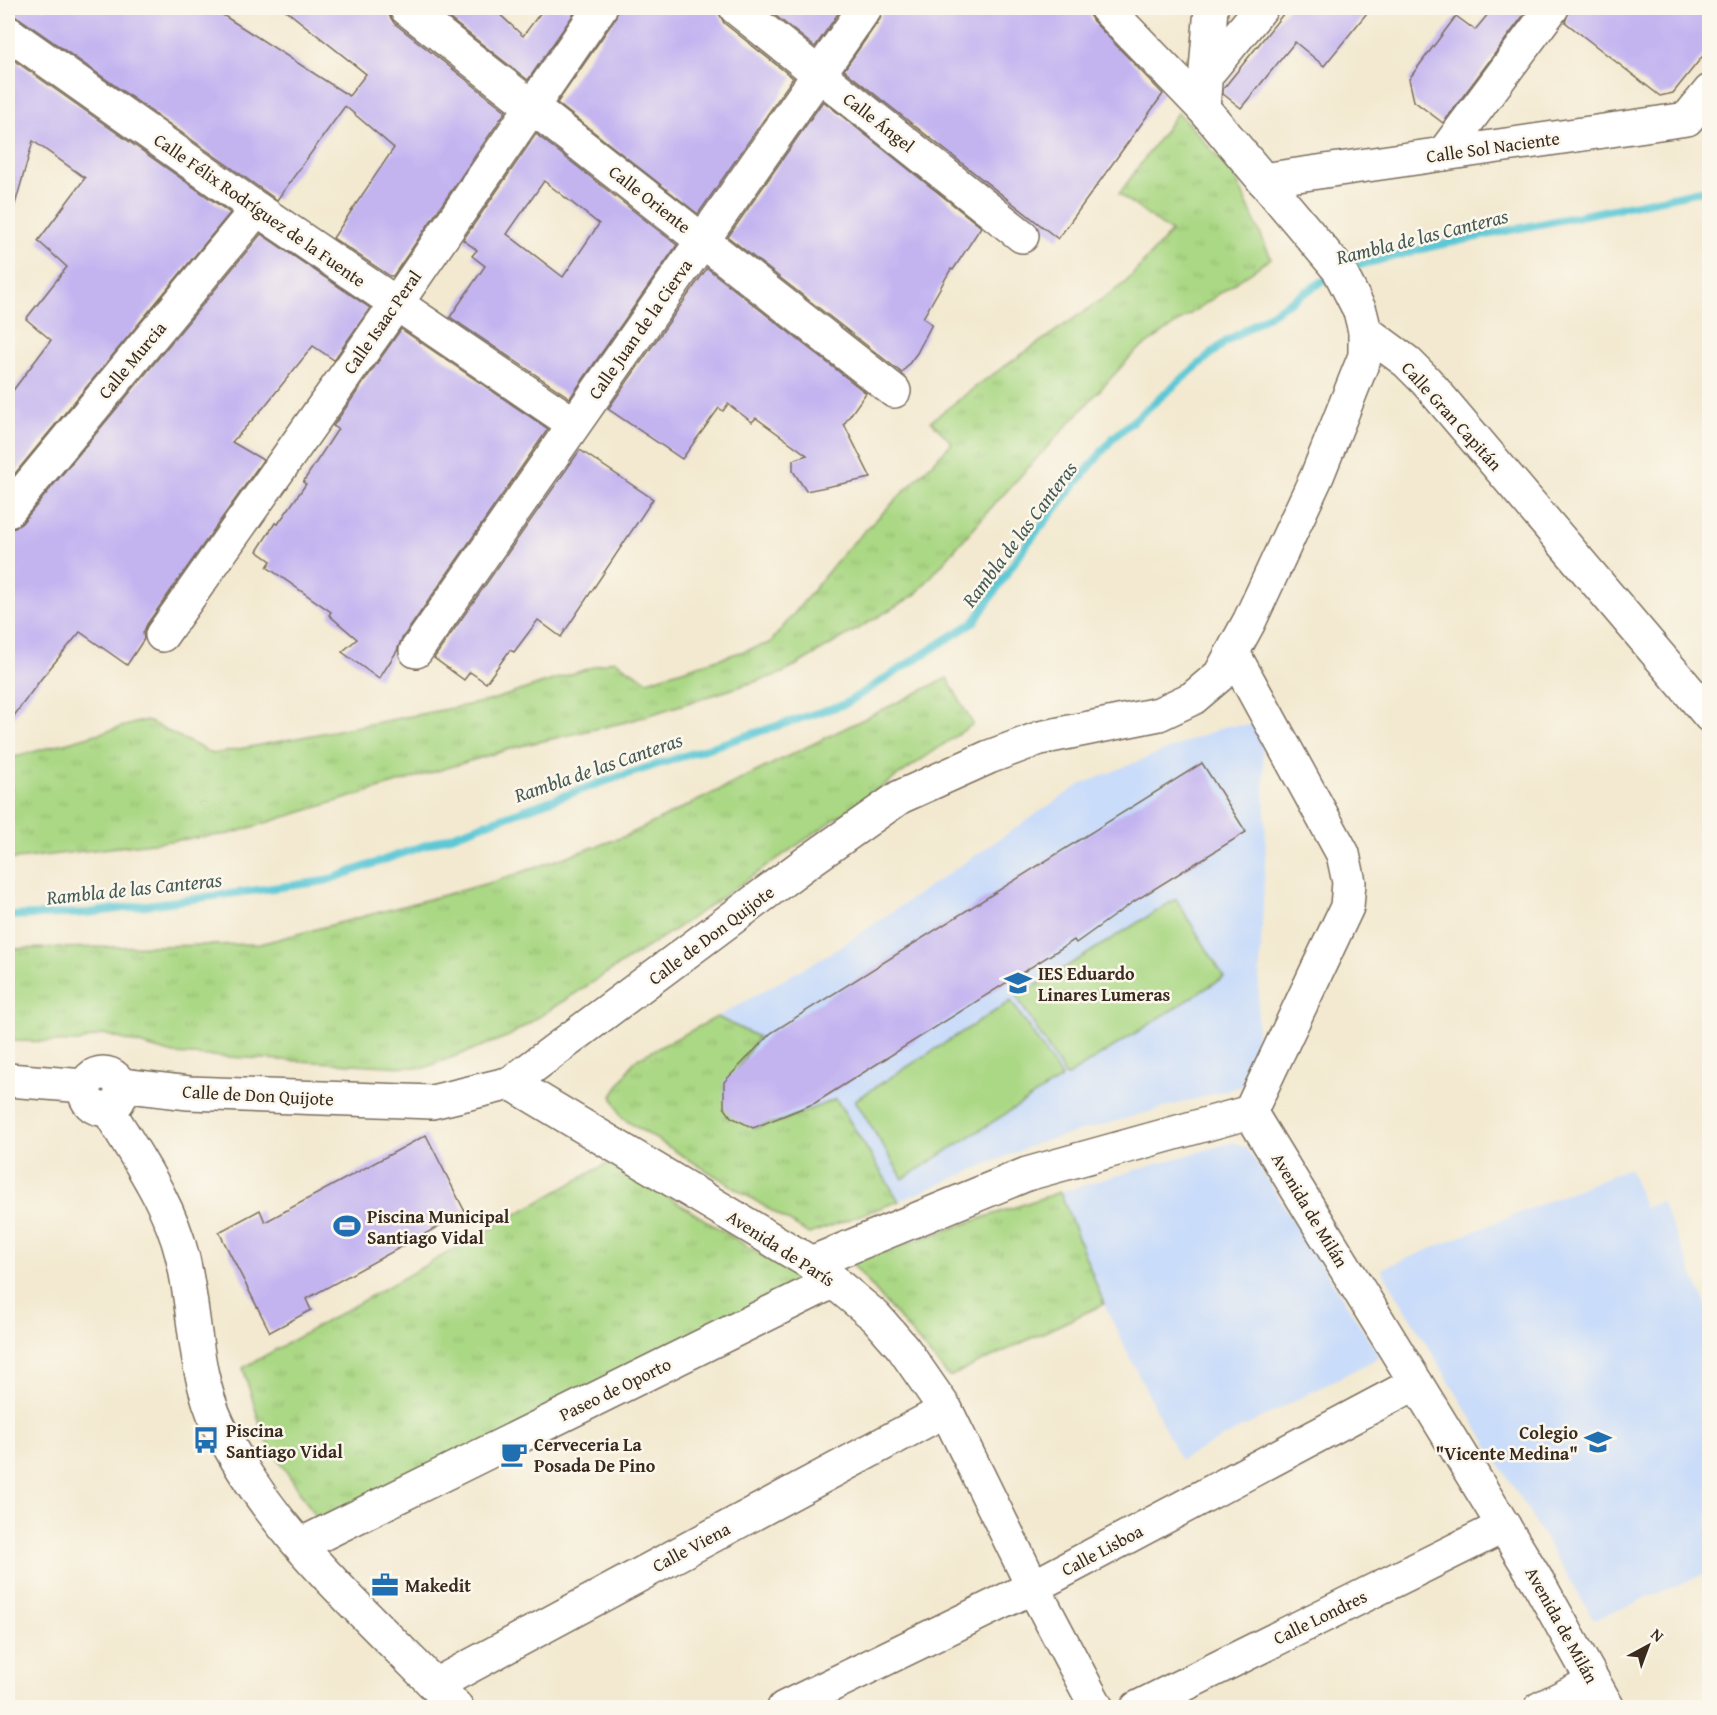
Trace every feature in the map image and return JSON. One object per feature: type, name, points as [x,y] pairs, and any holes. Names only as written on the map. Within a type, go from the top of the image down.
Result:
[{"type":"street","name":"Calle Oriente","points":[[406,8],[894,391]]},
{"type":"street","name":"Calle Isaac Peral","points":[[162,635],[396,304],[530,105],[600,8]]},
{"type":"street","name":"Calle Ángel","points":[[736,8],[1022,236]]},
{"type":"street","name":"Calle Juan de la Cierva","points":[[416,651],[865,8]]},
{"type":"street","points":[[1106,8],[1203,108],[1339,270],[1360,311],[1365,331]]},
{"type":"street","points":[[1203,108],[1211,8]]},
{"type":"street","points":[[1206,75],[1261,8]]},
{"type":"street","points":[[1443,154],[1552,8]]},
{"type":"street","name":"Calle Félix Rodríguez de la Fuente","points":[[8,33],[257,209],[574,424]]},
{"type":"street","name":"Calle Sol Naciente","points":[[1263,180],[1687,120],[1710,91]]},
{"type":"street","name":"Calle Murcia","points":[[8,511],[257,209]]},
{"type":"street","name":"Calle de Don Quijote","points":[[114,1097],[189,1093],[432,1102],[511,1083],[802,866],[900,797],[989,757],[1040,738],[1159,714],[1193,699],[1220,675],[1249,622],[1317,476],[1365,356],[1365,331]]},
{"type":"street","name":"Calle Gran Capitán","points":[[1365,331],[1407,362],[1425,381],[1710,716]]},
{"type":"street","points":[[822,1272],[1027,1174],[1250,1112],[1347,907],[1349,882],[1343,854],[1233,653]]},
{"type":"street","points":[[8,1082],[85,1086],[85,1097],[92,1106],[103,1110],[114,1097],[149,1179],[171,1222],[182,1254],[201,1374],[217,1423],[251,1482],[300,1545],[367,1617],[446,1696]]},
{"type":"street","name":"Avenida de París","points":[[511,1083],[822,1272],[876,1317],[946,1410],[1033,1587],[1096,1707]]},
{"type":"street","name":"Avenida de Milán","points":[[1250,1112],[1538,1582],[1600,1694]]},
{"type":"street","name":"Paseo de Oporto","points":[[300,1545],[822,1272]]},
{"type":"street","name":"Calle Lisboa","points":[[784,1707],[1033,1587],[1416,1383]]},
{"type":"street","name":"Calle Viena","points":[[446,1696],[946,1410]]},
{"type":"street","name":"Calle Londres","points":[[1137,1707],[1504,1526]]},
{"type":"street","points":[[1541,1707],[1600,1694]]},
{"type":"shaded area","name":"IES Eduardo Linares Lumeras","points":[[1262,725],[1266,844],[1255,1070],[1245,1085],[1038,1143],[899,1201],[836,1099],[784,1120],[753,1128],[729,1082],[758,1037],[717,1017],[837,949],[1079,785],[1226,726]]},
{"type":"shaded area","points":[[1233,1142],[1247,1148],[1380,1357],[1180,1460],[1104,1304],[1060,1192]]},
{"type":"shaded area","name":"Colegio \"Vicente Medina\"","points":[[1629,1168],[1645,1208],[1661,1201],[1709,1311],[1709,1572],[1594,1620],[1381,1269]]},
{"type":"green space","points":[[1178,112],[1235,177],[1271,258],[1134,353],[990,509],[915,595],[783,673],[630,721],[516,747],[229,834],[8,860],[8,759],[146,720],[213,754],[489,701],[614,660],[647,681],[770,643],[845,551],[952,443],[931,421],[982,382],[1125,283],[1171,232],[1119,194]]},
{"type":"green space","points":[[947,678],[973,724],[677,928],[509,1036],[424,1068],[174,1054],[104,1034],[78,1042],[8,1041],[8,949],[260,944],[493,882],[626,836]]},
{"type":"green space","points":[[1176,899],[1224,977],[1066,1077],[1017,997]]},
{"type":"green space","points":[[1011,1001],[1062,1078],[903,1179],[855,1100]]},
{"type":"green space","points":[[717,1017],[758,1037],[729,1082],[754,1128],[784,1120],[836,1099],[899,1201],[809,1234],[622,1118],[612,1096],[635,1060]]},
{"type":"green space","points":[[611,1161],[807,1284],[322,1526],[264,1437],[243,1368]]},
{"type":"green space","points":[[1060,1192],[1104,1304],[949,1377],[851,1262]]},
{"type":"building","points":[[8,8],[212,8],[349,96],[366,74],[283,8],[388,8],[394,23],[506,111],[393,276],[390,276],[333,238],[394,148],[345,106],[277,200],[19,18],[8,15]]},
{"type":"building","points":[[436,8],[493,8],[523,36],[544,8],[578,8],[528,80]]},
{"type":"building","points":[[618,8],[714,8],[724,23],[793,78],[698,214],[557,103],[615,19]]},
{"type":"building","points":[[766,8],[842,8],[815,47]]},
{"type":"building","points":[[883,8],[1085,8],[1093,21],[1163,94],[1058,239],[844,70],[880,19]]},
{"type":"building","points":[[1288,8],[1371,8],[1324,66],[1295,42],[1241,108],[1223,94],[1223,89]]},
{"type":"building","points":[[1493,8],[1529,8],[1443,123],[1414,101],[1409,79],[1456,16],[1475,30]]},
{"type":"building","points":[[1570,8],[1710,8],[1710,47],[1673,93],[1660,96],[1565,22]]},
{"type":"building","points":[[8,56],[230,213],[8,482],[8,397],[51,340],[26,319],[67,267],[38,241],[85,178],[33,141],[14,208],[8,207]]},
{"type":"building","points":[[823,101],[981,227],[953,270],[951,269],[923,318],[932,324],[917,353],[902,373],[728,237]]},
{"type":"building","points":[[536,134],[677,245],[570,398],[450,317],[485,266],[472,256],[477,250],[463,240]],"holes":[[[544,181],[599,224],[563,277],[507,234]]]},
{"type":"building","points":[[261,234],[370,308],[334,360],[313,346],[264,407],[232,442],[263,460],[147,624],[143,633],[144,639],[127,665],[80,632],[8,724],[8,529],[15,528],[22,523]]},
{"type":"building","points":[[707,268],[866,393],[844,424],[871,478],[806,491],[793,471],[793,460],[807,455],[756,418],[752,422],[728,404],[723,411],[719,408],[682,459],[608,409]]},
{"type":"building","points":[[401,329],[548,429],[401,640],[397,651],[379,679],[342,652],[357,639],[329,615],[331,612],[267,567],[271,561],[257,551],[275,523],[278,524],[306,484],[303,482],[338,429],[333,426]]},
{"type":"building","points":[[580,450],[653,499],[561,637],[538,620],[514,652],[510,650],[486,683],[470,672],[464,680],[434,658]]},
{"type":"building","points":[[1202,763],[1246,832],[1133,902],[1076,943],[1074,940],[815,1103],[753,1128],[731,1117],[724,1107],[724,1082],[771,1033]]},
{"type":"building","points":[[426,1135],[465,1212],[306,1299],[311,1310],[270,1332],[219,1232],[260,1210],[265,1222]]},
{"type":"waterway","name":"Rambla de las Canteras","points":[[1347,268],[1434,246],[1710,189]]},
{"type":"waterway","name":"Rambla de las Canteras","points":[[8,916],[88,913],[325,881],[600,783],[845,704],[974,622],[1026,545],[1113,438],[1224,343],[1333,275]]},
{"type":"place","name":"IES Eduardo Linares Lumeras","points":[[1018,983]]},
{"type":"place","name":"Piscina Municipal Santiago Vidal","points":[[347,1226]]},
{"type":"place","name":"Piscina Santiago Vidal","points":[[206,1440]]},
{"type":"place","name":"Colegio \"Vicente Medina\"","points":[[1598,1442]]},
{"type":"place","name":"Cerveceria La Posada De Pino","points":[[514,1454]]},
{"type":"place","name":"Makedit","points":[[385,1585]]}]
